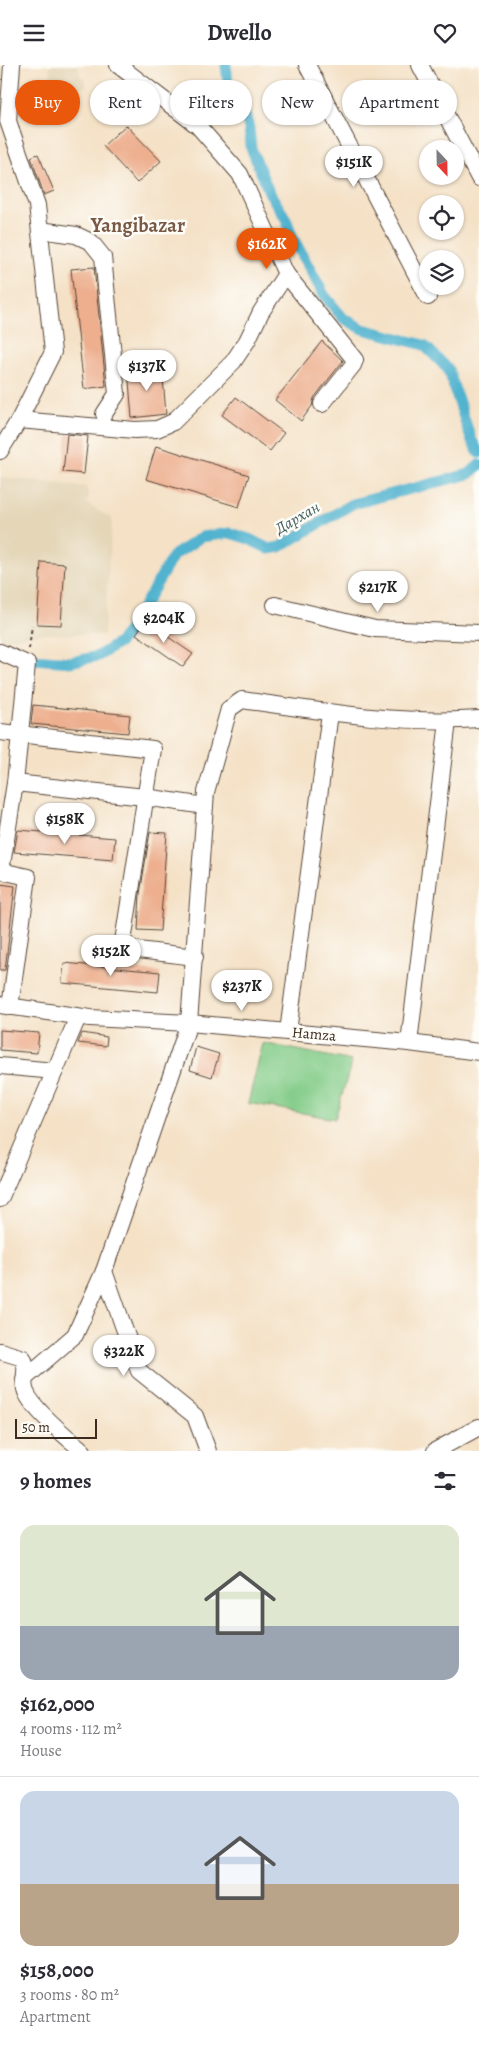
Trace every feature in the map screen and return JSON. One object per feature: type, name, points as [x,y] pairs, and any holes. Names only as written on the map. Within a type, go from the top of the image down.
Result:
[{"type":"street","points":[[0,451],[19,420],[53,352],[37,205],[8,121],[12,65]]},
{"type":"street","points":[[118,65],[198,125],[240,174],[286,274],[354,360],[354,365],[322,404]]},
{"type":"street","points":[[307,65],[428,297]]},
{"type":"street","points":[[420,65],[479,178]]},
{"type":"street","points":[[40,230],[76,235],[91,242],[103,257],[117,394],[104,415]]},
{"type":"street","points":[[19,420],[135,430],[157,429],[173,421],[233,362],[247,341],[261,312],[286,274]]},
{"type":"street","points":[[275,605],[375,629],[479,633]]},
{"type":"street","points":[[0,652],[27,664],[14,783],[1,871],[28,877],[5,1006]]},
{"type":"street","points":[[24,1379],[75,1335],[104,1271],[189,1023],[205,803],[229,709],[242,700],[330,713],[448,721],[479,719]]},
{"type":"street","points":[[288,1032],[330,713]]},
{"type":"street","points":[[409,1043],[448,721]]},
{"type":"street","points":[[0,732],[152,749],[122,948],[195,957]]},
{"type":"street","points":[[14,783],[205,803]]},
{"type":"street","name":"Hamza","points":[[5,1006],[78,1017],[189,1023],[409,1043],[479,1052]]},
{"type":"street","points":[[0,1199],[78,1017]]},
{"type":"street","points":[[0,1066],[55,1071]]},
{"type":"street","points":[[0,1160],[16,1161]]},
{"type":"street","points":[[104,1271],[139,1371],[195,1416],[208,1451]]},
{"type":"street","points":[[0,1351],[23,1358],[25,1362],[24,1379],[26,1394],[83,1451]]},
{"type":"street","points":[[435,1451],[479,1427]]},
{"type":"path","points":[[27,664],[32,625]]},
{"type":"shaded area","points":[[49,65],[78,65],[80,77],[84,77],[86,87],[80,89],[80,80],[51,80]]},
{"type":"shaded area","points":[[0,477],[86,487],[89,498],[86,503],[112,519],[104,635],[39,634],[0,641]]},
{"type":"green space","points":[[263,1043],[352,1061],[335,1119],[248,1103]]},
{"type":"building","points":[[126,125],[161,161],[137,183],[103,146]]},
{"type":"building","points":[[38,154],[54,191],[44,195],[31,157]]},
{"type":"building","points":[[94,267],[106,386],[84,389],[71,269]]},
{"type":"building","points":[[322,341],[343,361],[314,398],[312,406],[301,421],[275,400]]},
{"type":"building","points":[[162,366],[166,414],[132,418],[128,369]]},
{"type":"building","points":[[236,397],[284,433],[270,451],[222,415]]},
{"type":"building","points":[[67,434],[88,436],[84,474],[63,472]]},
{"type":"building","points":[[156,446],[249,475],[239,507],[146,479]]},
{"type":"building","points":[[41,562],[65,564],[61,625],[37,624]]},
{"type":"building","points":[[145,621],[193,654],[183,667],[136,634]]},
{"type":"building","points":[[33,705],[130,715],[128,733],[31,724]]},
{"type":"building","points":[[18,830],[115,838],[113,860],[14,852]]},
{"type":"building","points":[[150,832],[167,833],[160,931],[138,930],[140,894]]},
{"type":"building","points":[[0,884],[15,886],[5,970],[0,970]]},
{"type":"building","points":[[64,963],[160,972],[158,992],[62,983]]},
{"type":"building","points":[[0,1030],[39,1033],[37,1053],[0,1050]]},
{"type":"building","points":[[82,1033],[107,1037],[106,1046],[78,1043]]},
{"type":"building","points":[[196,1047],[219,1054],[212,1077],[190,1070]]},
{"type":"waterway","name":"Дархан","points":[[226,65],[231,93],[246,117],[251,148],[269,192],[286,219],[293,238],[324,295],[343,318],[363,329],[424,345],[448,369],[471,439],[479,453]]},
{"type":"waterway","name":"Дархан","points":[[33,659],[71,662],[98,656],[120,642],[131,628],[173,556],[201,537],[230,533],[249,539],[269,549],[280,547],[352,504],[469,474],[479,465]]},
{"type":"district","name":"Yangibazar","points":[[138,225]]}]
